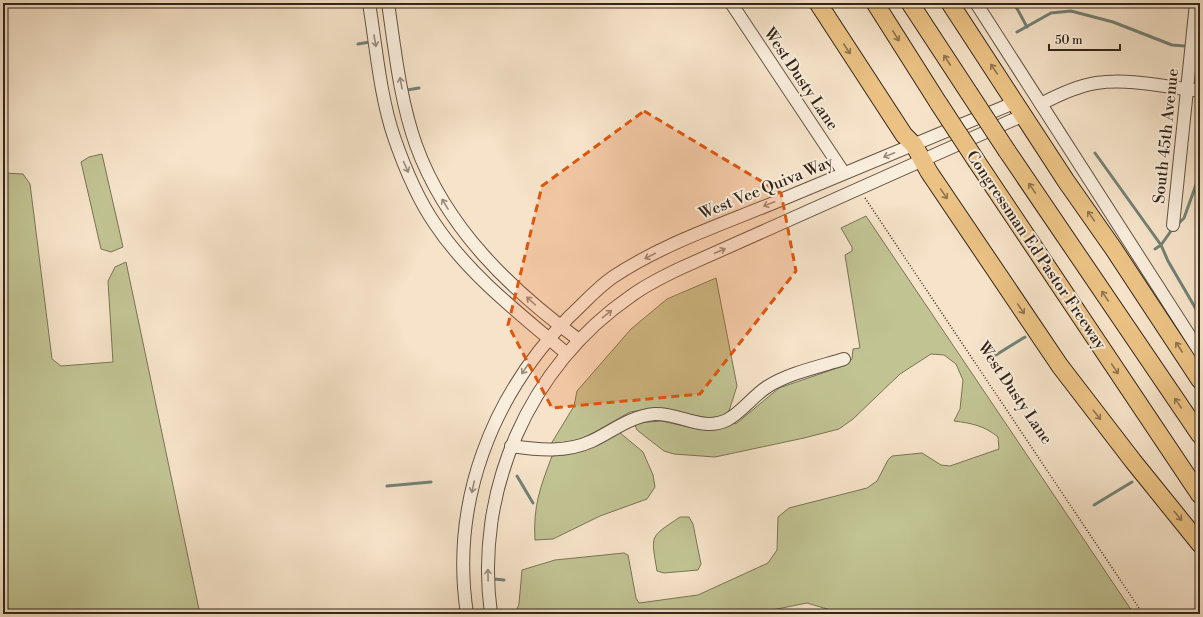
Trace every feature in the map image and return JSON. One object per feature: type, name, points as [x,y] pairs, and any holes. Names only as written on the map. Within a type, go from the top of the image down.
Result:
[{"type":"highway","points":[[818,3],[904,135],[914,145],[929,172],[1060,366],[1133,461],[1200,544]]},
{"type":"highway","name":"Congressman Ed Pastor Freeway","points":[[875,3],[977,162],[1200,495]]},
{"type":"highway","name":"Congressman Ed Pastor Freeway","points":[[910,3],[1007,151],[1200,435]]},
{"type":"highway","points":[[950,3],[1200,380]]},
{"type":"street","points":[[369,3],[387,110],[394,136],[424,206],[434,224],[458,255],[514,308],[566,353]]},
{"type":"street","points":[[388,3],[396,59],[409,121],[418,151],[437,190],[459,226],[486,259],[560,326],[578,340]]},
{"type":"street","name":"West Dusty Lane","points":[[731,3],[844,173]]},
{"type":"street","points":[[976,3],[1200,352]]},
{"type":"street","name":"South 45th Avenue","points":[[1173,225],[1196,3]]},
{"type":"street","points":[[1041,104],[1073,89],[1106,82],[1127,82],[1200,91]]},
{"type":"street","points":[[491,614],[488,579],[490,532],[497,489],[511,446],[537,394],[566,353],[578,340],[616,307],[653,282],[681,268],[924,161],[1020,108]]},
{"type":"street","name":"West Vee Quiva Way","points":[[467,614],[463,579],[463,554],[468,508],[479,463],[494,422],[504,403],[532,359],[560,326],[599,289],[642,260],[672,244],[914,145],[1020,108]]},
{"type":"street","points":[[511,446],[551,450],[575,447],[590,442],[627,421],[655,414],[706,424],[726,420],[766,387],[781,379],[844,359]]},
{"type":"path","name":"West Dusty Lane","points":[[859,190],[1143,614]]},
{"type":"highlighted area","points":[[644,111],[781,193],[796,271],[700,394],[552,408],[508,325],[542,186]]},
{"type":"green space","points":[[102,154],[123,247],[111,252],[101,249],[81,162],[89,157]]},
{"type":"green space","points":[[3,173],[23,174],[30,184],[52,359],[61,366],[113,362],[108,281],[115,267],[126,262],[200,614],[3,614]]},
{"type":"green space","points":[[866,216],[1134,614],[844,614],[807,603],[752,614],[515,614],[519,604],[522,570],[555,560],[624,553],[628,555],[636,598],[639,603],[698,595],[768,563],[777,550],[778,517],[789,508],[867,488],[877,481],[888,460],[892,456],[922,453],[941,465],[950,466],[999,449],[998,437],[993,433],[978,426],[954,421],[960,409],[963,380],[956,364],[944,355],[931,354],[900,374],[853,419],[839,429],[715,457],[674,454],[664,451],[637,430],[634,423],[662,421],[693,428],[711,429],[737,423],[779,388],[846,365],[852,359],[853,349],[860,348],[845,255],[852,251],[852,247],[841,228]]},
{"type":"green space","points":[[716,278],[737,386],[729,411],[722,416],[709,418],[655,408],[630,412],[576,441],[551,444],[574,406],[577,391],[631,329],[667,299]]},
{"type":"green space","points":[[619,432],[643,452],[653,475],[655,487],[647,499],[600,516],[553,539],[535,540],[535,517],[538,497],[552,456],[579,451],[603,441]]},
{"type":"green space","points":[[680,517],[689,517],[693,524],[701,564],[698,570],[664,573],[657,571],[653,543],[655,538],[662,529]]},
{"type":"waterway","points":[[1014,3],[1027,27]]},
{"type":"waterway","points":[[1017,32],[1051,13],[1071,11],[1113,22],[1172,45],[1185,46]]},
{"type":"waterway","points":[[358,44],[370,42]]},
{"type":"waterway","points":[[407,90],[419,88]]},
{"type":"waterway","points":[[1095,153],[1161,245],[1168,261],[1200,316]]},
{"type":"waterway","points":[[1155,249],[1161,245],[1171,231],[1184,218],[1197,182],[1200,180]]},
{"type":"waterway","points":[[991,358],[1025,337]]},
{"type":"waterway","points":[[517,476],[533,503]]},
{"type":"waterway","points":[[387,486],[431,482]]},
{"type":"waterway","points":[[1094,505],[1132,482]]},
{"type":"waterway","points":[[494,579],[504,580]]}]
